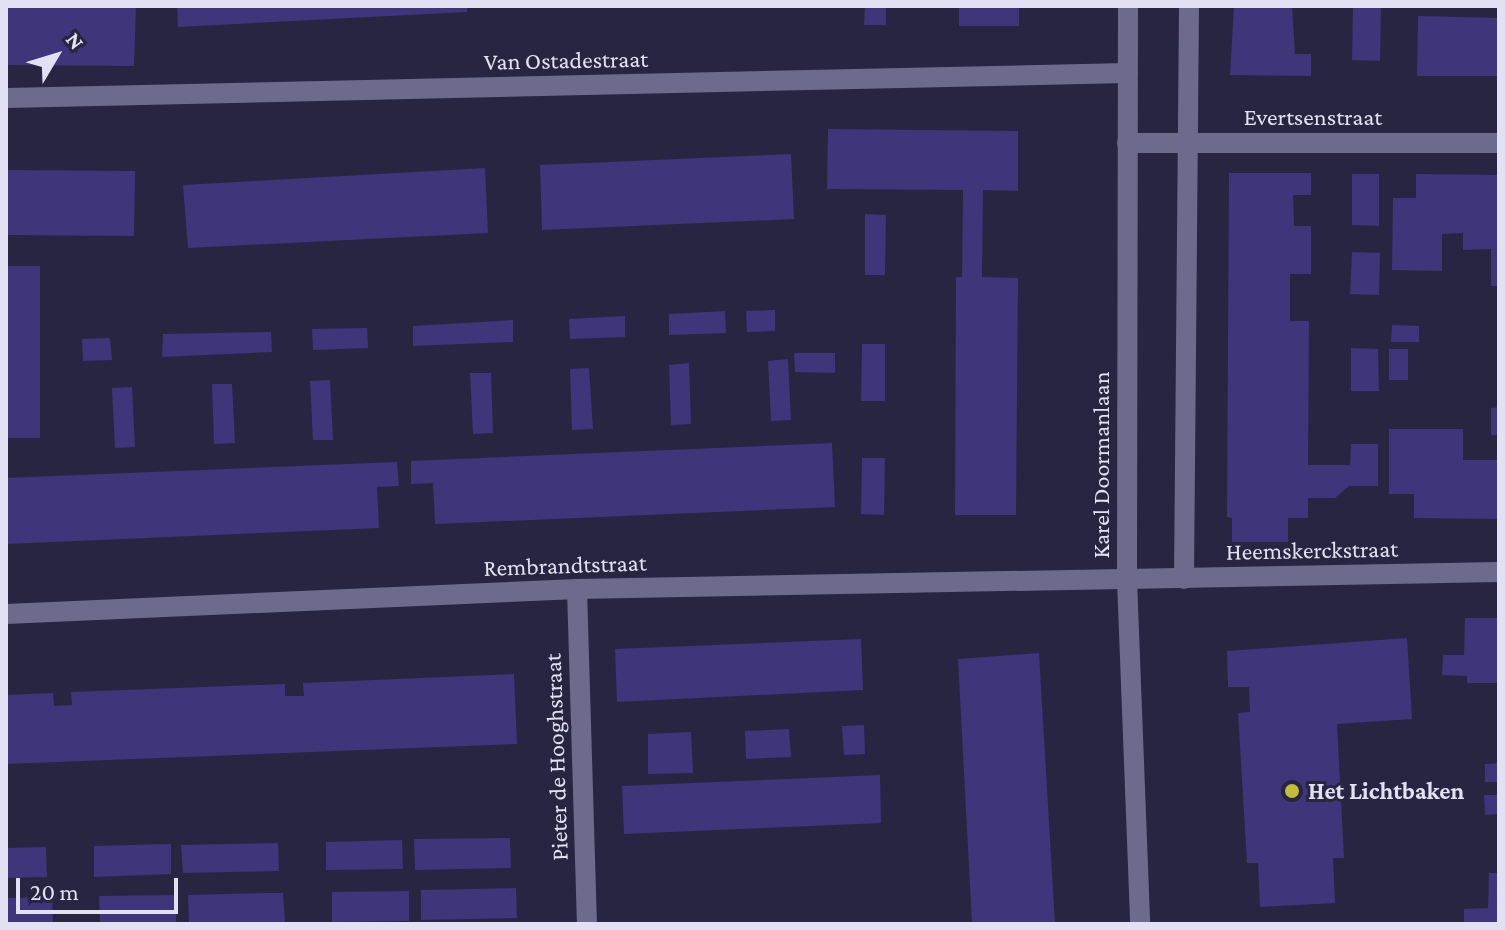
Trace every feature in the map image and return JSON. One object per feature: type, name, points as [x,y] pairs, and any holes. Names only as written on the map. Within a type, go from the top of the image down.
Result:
[{"type":"street","name":"Karel Doormanlaan","points":[[1128,6],[1127,580],[1140,924]]},
{"type":"street","points":[[1184,579],[1189,6]]},
{"type":"street","name":"Van Ostadestraat","points":[[6,98],[1128,73]]},
{"type":"street","name":"Evertsenstraat","points":[[1127,143],[1499,143]]},
{"type":"street","name":"Heemskerckstraat","points":[[1127,580],[1499,572]]},
{"type":"street","name":"Rembrandtstraat","points":[[6,614],[577,589],[1127,580]]},
{"type":"street","name":"Pieter de Hooghstraat","points":[[577,589],[587,924]]},
{"type":"building","points":[[6,6],[136,6],[134,66],[6,65]]},
{"type":"building","points":[[177,6],[467,6],[467,12],[178,27]]},
{"type":"building","points":[[865,6],[886,6],[886,25],[864,25]]},
{"type":"building","points":[[959,6],[1019,6],[1019,26],[959,26]]},
{"type":"building","points":[[1234,6],[1292,6],[1295,54],[1311,54],[1311,76],[1230,75]]},
{"type":"building","points":[[1353,6],[1381,6],[1380,61],[1352,60]]},
{"type":"building","points":[[1418,16],[1499,18],[1499,76],[1417,76]]},
{"type":"building","points":[[828,129],[1018,131],[1018,191],[983,190],[982,277],[1018,278],[1016,515],[955,515],[956,277],[962,277],[963,190],[827,189]]},
{"type":"building","points":[[791,154],[794,219],[542,230],[540,165]]},
{"type":"building","points":[[485,168],[488,233],[188,248],[183,185]]},
{"type":"building","points":[[6,170],[135,171],[134,236],[6,235]]},
{"type":"building","points":[[1229,173],[1311,173],[1311,195],[1293,195],[1294,226],[1311,226],[1311,274],[1290,274],[1290,321],[1309,321],[1308,465],[1350,465],[1351,444],[1378,444],[1378,486],[1349,486],[1335,498],[1308,498],[1308,518],[1288,518],[1288,542],[1232,542],[1232,518],[1227,517]]},
{"type":"building","points":[[1352,174],[1379,174],[1379,226],[1352,225]]},
{"type":"building","points":[[1416,174],[1499,175],[1499,286],[1491,286],[1491,249],[1463,250],[1463,233],[1442,234],[1442,271],[1392,270],[1393,198],[1416,198]]},
{"type":"building","points":[[865,214],[886,215],[885,275],[865,275]]},
{"type":"building","points":[[1352,252],[1380,253],[1379,295],[1350,294]]},
{"type":"building","points":[[6,266],[40,266],[40,438],[6,438]]},
{"type":"building","points":[[775,310],[775,331],[747,332],[746,311]]},
{"type":"building","points":[[725,311],[726,333],[669,335],[669,314]]},
{"type":"building","points":[[625,316],[625,337],[570,339],[569,319]]},
{"type":"building","points":[[513,320],[513,342],[413,346],[413,326]]},
{"type":"building","points":[[1392,325],[1419,326],[1419,342],[1391,342]]},
{"type":"building","points":[[367,328],[368,348],[313,350],[312,329]]},
{"type":"building","points":[[271,332],[272,352],[162,357],[163,334]]},
{"type":"building","points":[[110,338],[112,360],[83,361],[82,339]]},
{"type":"building","points":[[862,344],[885,344],[885,401],[861,401]]},
{"type":"building","points":[[1351,348],[1378,349],[1379,391],[1351,391]]},
{"type":"building","points":[[1389,349],[1408,349],[1408,380],[1389,380]]},
{"type":"building","points":[[794,353],[835,353],[835,373],[795,372]]},
{"type":"building","points":[[788,359],[791,420],[771,421],[768,361]]},
{"type":"building","points":[[689,363],[691,424],[671,425],[669,365]]},
{"type":"building","points":[[589,368],[593,429],[572,430],[570,369]]},
{"type":"building","points":[[470,373],[491,373],[493,433],[473,434]]},
{"type":"building","points":[[330,380],[333,440],[313,440],[310,381]]},
{"type":"building","points":[[212,384],[232,384],[235,443],[214,444]]},
{"type":"building","points":[[132,387],[135,447],[115,448],[112,388]]},
{"type":"building","points":[[1499,407],[1499,435],[1491,435],[1491,408]]},
{"type":"building","points":[[1389,429],[1463,429],[1463,460],[1499,460],[1499,519],[1414,518],[1414,494],[1389,494]]},
{"type":"building","points":[[832,443],[835,507],[435,524],[433,483],[411,484],[411,461]]},
{"type":"building","points":[[862,458],[885,458],[884,515],[861,514]]},
{"type":"building","points":[[397,462],[399,486],[377,487],[379,528],[6,544],[6,478]]},
{"type":"building","points":[[1465,618],[1499,618],[1499,683],[1467,683],[1467,676],[1442,675],[1443,655],[1464,655]]},
{"type":"building","name":"Het Lichtbaken","points":[[1407,638],[1412,719],[1337,724],[1344,858],[1333,858],[1335,903],[1260,907],[1258,863],[1247,863],[1238,713],[1250,712],[1249,687],[1228,687],[1227,651]]},
{"type":"building","points":[[861,639],[863,690],[617,702],[615,649]]},
{"type":"building","points":[[1039,653],[1055,924],[972,924],[958,659]]},
{"type":"building","points":[[514,674],[517,744],[6,764],[6,695],[53,693],[54,706],[72,705],[71,692],[285,684],[285,696],[304,696],[303,683]]},
{"type":"building","points":[[864,725],[865,754],[844,755],[842,726]]},
{"type":"building","points":[[789,729],[791,757],[746,759],[745,731]]},
{"type":"building","points":[[691,732],[693,773],[648,774],[648,734]]},
{"type":"building","points":[[1499,763],[1499,782],[1485,782],[1485,764]]},
{"type":"building","points":[[880,775],[881,823],[624,834],[622,786]]},
{"type":"building","points":[[1484,795],[1499,795],[1499,814],[1485,815]]},
{"type":"building","points":[[510,838],[511,868],[415,870],[414,839]]},
{"type":"building","points":[[402,840],[403,869],[326,870],[326,842]]},
{"type":"building","points":[[278,843],[279,871],[183,873],[181,845]]},
{"type":"building","points":[[171,844],[171,874],[94,877],[94,846]]},
{"type":"building","points":[[46,847],[47,877],[6,878],[6,848]]},
{"type":"building","points":[[1489,873],[1499,873],[1499,924],[1464,924],[1464,909],[1488,908]]},
{"type":"building","points":[[516,888],[517,918],[421,920],[421,890]]},
{"type":"building","points":[[409,891],[409,921],[332,922],[332,892]]},
{"type":"building","points":[[283,893],[285,923],[189,924],[188,895]]},
{"type":"building","points":[[176,895],[176,924],[100,924],[99,896]]},
{"type":"building","points":[[52,897],[53,924],[6,924],[6,898]]},
{"type":"place","name":"Het Lichtbaken","points":[[1292,791]]}]
